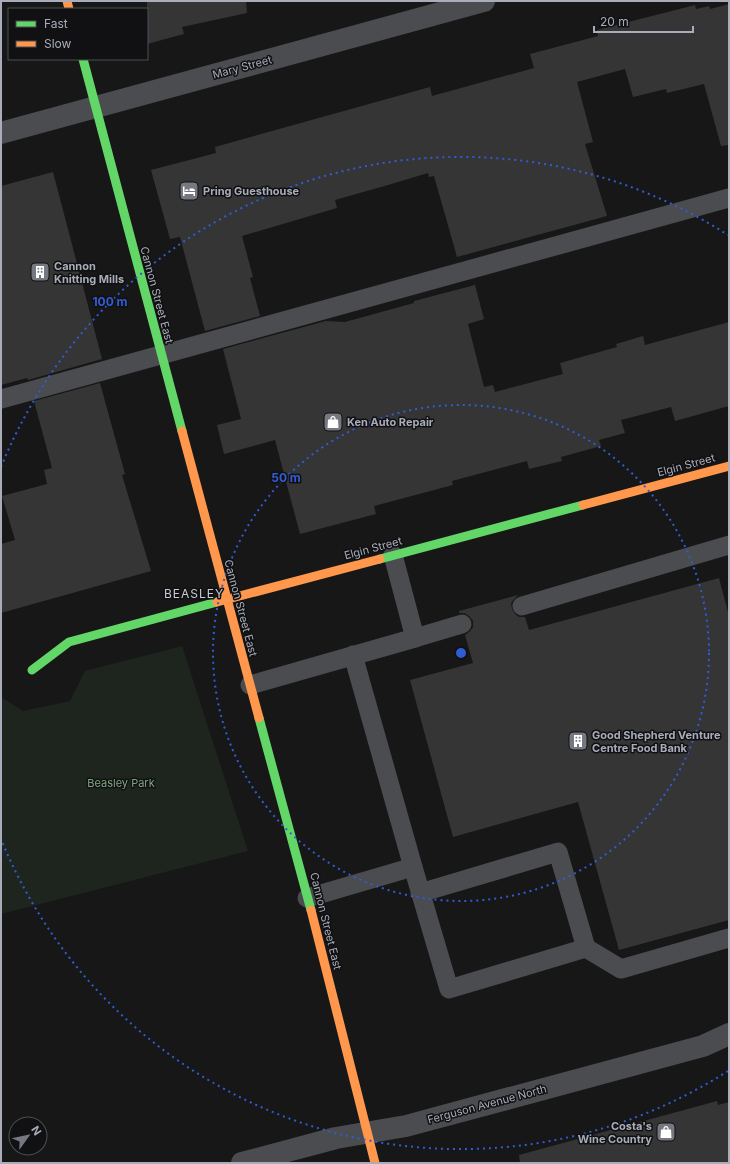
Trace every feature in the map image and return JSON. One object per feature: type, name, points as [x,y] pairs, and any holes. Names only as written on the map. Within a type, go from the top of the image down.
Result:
[{"type":"main road","name":"Cannon Street East","points":[[83,60],[307,898],[375,1163]]},
{"type":"main road","name":"Elgin Street","points":[[32,670],[68,642],[729,466]]},
{"type":"street","name":"Mary Street","points":[[1,134],[484,1]]},
{"type":"street","name":"Ferguson Avenue North","points":[[242,1163],[317,1142],[406,1126],[703,1046],[729,1034]]},
{"type":"lane","points":[[1,399],[729,198]]},
{"type":"lane","points":[[522,606],[729,544]]},
{"type":"lane","points":[[393,555],[415,638]]},
{"type":"lane","points":[[250,684],[462,624]]},
{"type":"lane","points":[[354,655],[420,893],[449,989],[586,948]]},
{"type":"lane","points":[[420,893],[558,852],[586,948],[621,969],[729,938]]},
{"type":"lane","points":[[307,898],[413,867]]},
{"type":"green space","name":"Beasley Park","points":[[182,646],[248,851],[1,914],[1,697],[23,711],[70,701],[85,671]]},
{"type":"building","points":[[147,1],[246,1],[247,13],[182,27],[184,34],[148,44]]},
{"type":"building","points":[[729,4],[729,145],[721,146],[704,84],[667,93],[666,89],[633,97],[625,69],[577,82],[593,142],[585,144],[607,216],[457,257],[434,176],[429,177],[428,173],[335,200],[337,208],[242,236],[253,277],[250,278],[260,316],[205,331],[180,237],[170,239],[151,170],[216,153],[215,147],[430,87],[432,96],[534,68],[530,54],[598,36],[597,30],[695,5],[696,9],[709,6],[710,9]]},
{"type":"building","name":"Cannon Knitting Mills","points":[[53,172],[102,359],[28,380],[27,378],[1,385],[1,186]]},
{"type":"building","points":[[475,285],[484,319],[468,324],[484,387],[493,385],[495,392],[563,374],[560,363],[617,347],[616,344],[643,336],[645,345],[729,322],[729,406],[675,421],[671,407],[621,420],[625,433],[599,440],[601,446],[561,457],[562,461],[529,469],[527,461],[452,481],[453,485],[374,506],[376,514],[300,534],[275,440],[224,454],[217,425],[241,419],[223,349],[326,321],[345,322],[414,303],[414,301]]},
{"type":"building","points":[[100,383],[125,474],[122,475],[151,571],[1,613],[1,544],[15,540],[2,496],[47,484],[44,470],[52,468],[34,401]]},
{"type":"building","name":"Good Shepherd Venture Centre Food Bank","points":[[719,578],[729,616],[729,920],[619,950],[578,802],[453,837],[410,680],[473,663],[465,635],[473,627],[473,621],[469,616],[464,613],[459,613],[459,611],[518,595],[511,603],[512,609],[519,617],[525,617],[529,630]]},
{"type":"building","name":"Costa's Wine Country","points":[[717,1101],[718,1105],[729,1102],[729,1163],[520,1163],[519,1155]]},
{"type":"traffic: fast","points":[[83,60],[182,431]]},
{"type":"traffic: fast","points":[[380,559],[583,505]]},
{"type":"traffic: fast","points":[[32,670],[69,642],[217,602]]},
{"type":"traffic: fast","points":[[259,718],[311,910]]},
{"type":"traffic: slow","points":[[67,1],[69,8]]},
{"type":"traffic: slow","points":[[182,431],[259,718]]},
{"type":"traffic: slow","points":[[583,505],[729,466]]},
{"type":"traffic: slow","points":[[217,602],[380,559]]},
{"type":"traffic: slow","points":[[311,910],[375,1163]]},
{"type":"place","name":"Pring Guesthouse","points":[[189,191]]},
{"type":"place","name":"Cannon Knitting Mills","points":[[40,272]]},
{"type":"place","name":"Ken Auto Repair","points":[[333,422]]},
{"type":"place","name":"Good Shepherd Venture Centre Food Bank","points":[[578,741]]},
{"type":"place","name":"Costa's Wine Country","points":[[666,1132]]},
{"type":"district","name":"BEASLEY","points":[[194,594]]}]
